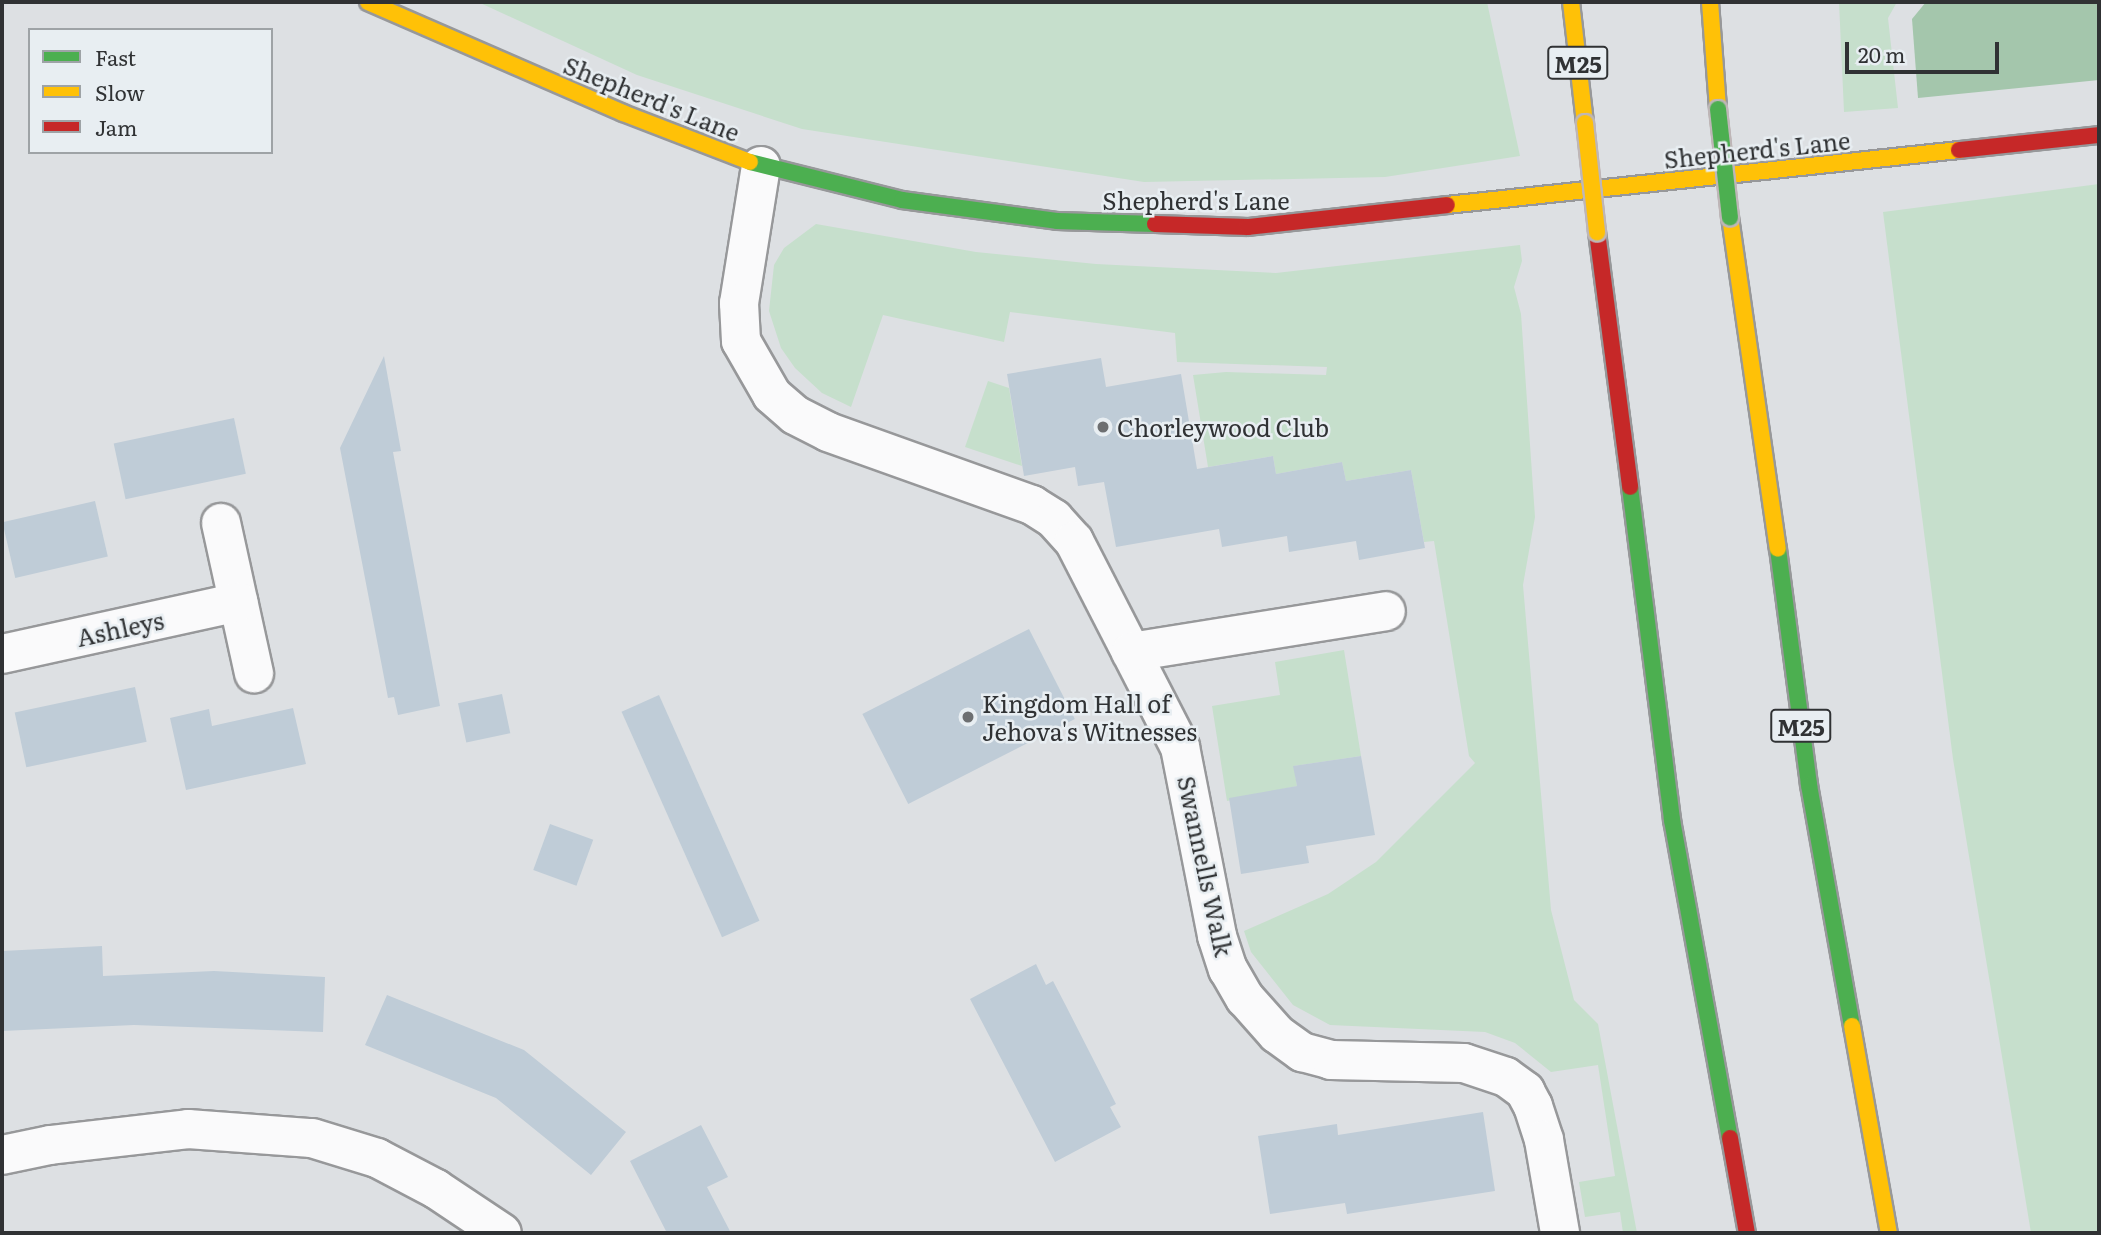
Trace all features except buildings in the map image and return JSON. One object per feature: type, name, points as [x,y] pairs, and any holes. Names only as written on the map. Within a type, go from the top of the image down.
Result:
[{"type":"main road","name":"Shepherd's Lane","points":[[368,2],[623,113],[761,166],[902,200],[1057,221],[1248,227],[2099,135]]},
{"type":"main road","name":"M25","points":[[1571,2],[1619,433],[1672,820],[1747,1233]]},
{"type":"main road","name":"M25","points":[[1710,2],[1730,217],[1754,365],[1809,785],[1889,1233]]},
{"type":"street","name":"Swannells Walk","points":[[761,166],[739,303],[741,341],[772,395],[795,415],[828,432],[1032,505],[1054,519],[1074,541],[1180,747],[1217,936],[1228,969],[1245,998],[1277,1034],[1302,1052],[1331,1060],[1464,1063],[1506,1077],[1525,1091],[1545,1140],[1560,1233]]},
{"type":"street","points":[[220,523],[254,673]]},
{"type":"street","name":"Ashleys","points":[[2,654],[238,602]]},
{"type":"street","points":[[1131,652],[1386,611]]},
{"type":"street","points":[[2,1155],[50,1144],[188,1129],[312,1138],[377,1158],[436,1189],[502,1233]]},
{"type":"green space","points":[[478,2],[1487,2],[1520,156],[1385,177],[1144,182],[802,129],[637,75]]},
{"type":"green space","points":[[1839,2],[1897,2],[1888,18],[1898,108],[1844,112]]},
{"type":"green space","points":[[1926,2],[2099,2],[2099,80],[1918,98],[1912,19]]},
{"type":"green space","points":[[2099,184],[2099,1233],[2031,1233],[1953,759],[1883,212]]},
{"type":"green space","points":[[816,224],[976,252],[1096,264],[1276,273],[1520,245],[1522,261],[1514,287],[1521,314],[1535,517],[1523,585],[1551,910],[1574,1000],[1598,1024],[1637,1233],[1623,1233],[1620,1212],[1585,1217],[1579,1182],[1615,1176],[1598,1065],[1551,1072],[1515,1043],[1485,1032],[1330,1025],[1293,1005],[1251,952],[1244,931],[1328,894],[1376,862],[1475,763],[1469,756],[1434,541],[1424,542],[1411,470],[1346,481],[1342,462],[1276,474],[1273,456],[1208,467],[1193,375],[1226,372],[1326,375],[1327,367],[1177,362],[1175,333],[1010,312],[1004,342],[883,315],[851,407],[822,393],[795,368],[781,348],[769,311],[774,265],[784,248]]},
{"type":"green space","points":[[988,381],[1009,388],[1022,466],[965,447]]},
{"type":"green space","points":[[1344,650],[1361,756],[1294,766],[1297,786],[1227,801],[1212,706],[1280,695],[1275,662]]},
{"type":"traffic: fast","points":[[1718,109],[1730,217]]},
{"type":"traffic: fast","points":[[750,162],[902,200],[1057,221],[1155,224]]},
{"type":"traffic: fast","points":[[1630,487],[1672,820],[1730,1138]]},
{"type":"traffic: fast","points":[[1778,549],[1809,785],[1852,1026]]},
{"type":"traffic: slow","points":[[368,2],[623,113],[750,162]]},
{"type":"traffic: slow","points":[[1571,2],[1585,123]]},
{"type":"traffic: slow","points":[[1710,2],[1718,109]]},
{"type":"traffic: slow","points":[[1585,123],[1597,232]]},
{"type":"traffic: slow","points":[[1447,205],[1959,150]]},
{"type":"traffic: slow","points":[[1730,217],[1778,549]]},
{"type":"traffic: slow","points":[[1852,1026],[1889,1233]]},
{"type":"traffic: jam","points":[[1959,150],[2099,135]]},
{"type":"traffic: jam","points":[[1155,224],[1248,227],[1447,205]]},
{"type":"traffic: jam","points":[[1597,232],[1630,487]]},
{"type":"traffic: jam","points":[[1730,1138],[1747,1233]]},
{"type":"place","name":"Chorleywood Club","points":[[1103,427]]},
{"type":"place","name":"Kingdom Hall of Jehova's Witnesses","points":[[968,717]]}]
